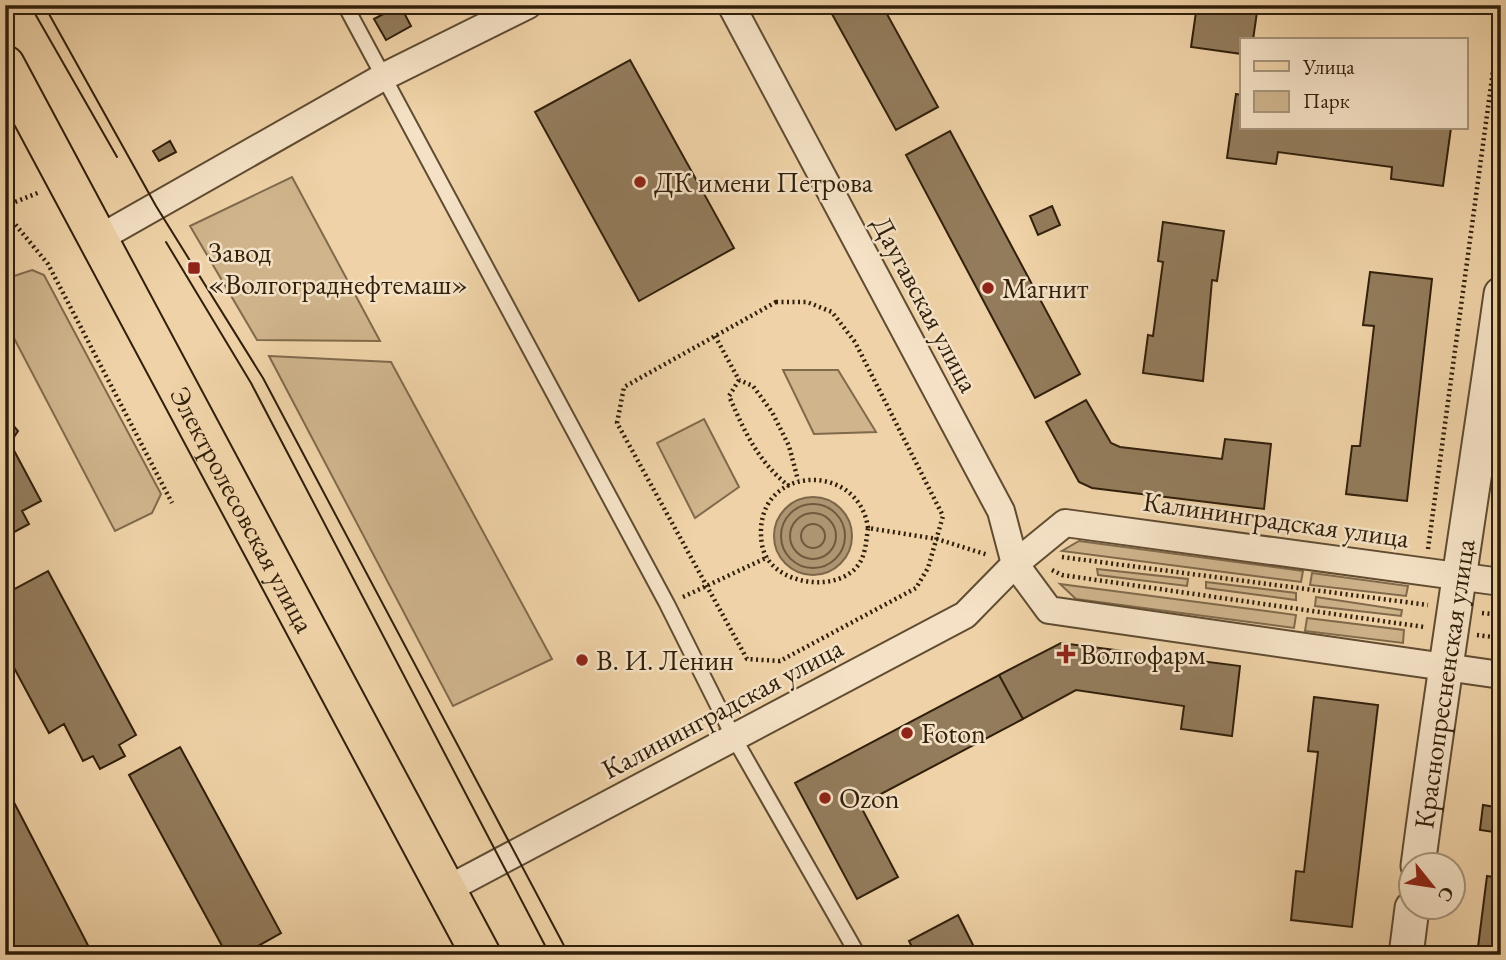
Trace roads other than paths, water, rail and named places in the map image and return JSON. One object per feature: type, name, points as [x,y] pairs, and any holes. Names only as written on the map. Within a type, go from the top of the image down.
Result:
[{"type":"main road","name":"Электролесовская улица","points":[[5,65],[481,955]]},
{"type":"street","points":[[98,239],[385,76],[528,5]]},
{"type":"street","name":"Даугавская улица","points":[[730,5],[1001,512],[1015,564]]},
{"type":"street","name":"Краснопресненская улица","points":[[1420,852],[1444,667],[1461,576],[1501,294]]},
{"type":"street","name":"Калининградская улица","points":[[446,890],[965,615],[1015,564],[1065,523],[1501,582]]},
{"type":"street","points":[[1015,564],[1049,610],[1501,675]]},
{"type":"street","points":[[1406,955],[1410,922]]},
{"type":"lane","points":[[345,5],[667,604],[734,738],[858,955]]},
{"type":"water","points":[[813,497],[828,500],[845,514],[852,536],[849,551],[835,568],[813,575],[798,572],[781,558],[774,536],[777,521],[791,504]]},
{"type":"tram line","points":[[30,5],[117,157]]},
{"type":"tram line","points":[[44,5],[156,206],[263,378],[569,955]]},
{"type":"tram line","points":[[166,242],[251,383],[550,955]]},
{"type":"place","name":"ДК имени Петрова","points":[[640,182]]},
{"type":"place","name":"Завод «Волгограднефтемаш»","points":[[194,268]]},
{"type":"place","name":"Магнит","points":[[988,288]]},
{"type":"place","name":"Волгофарм","points":[[1066,654]]},
{"type":"place","name":"В. И. Ленин","points":[[582,660]]},
{"type":"place","name":"Foton","points":[[907,733]]},
{"type":"place","name":"Ozon","points":[[825,798]]}]
